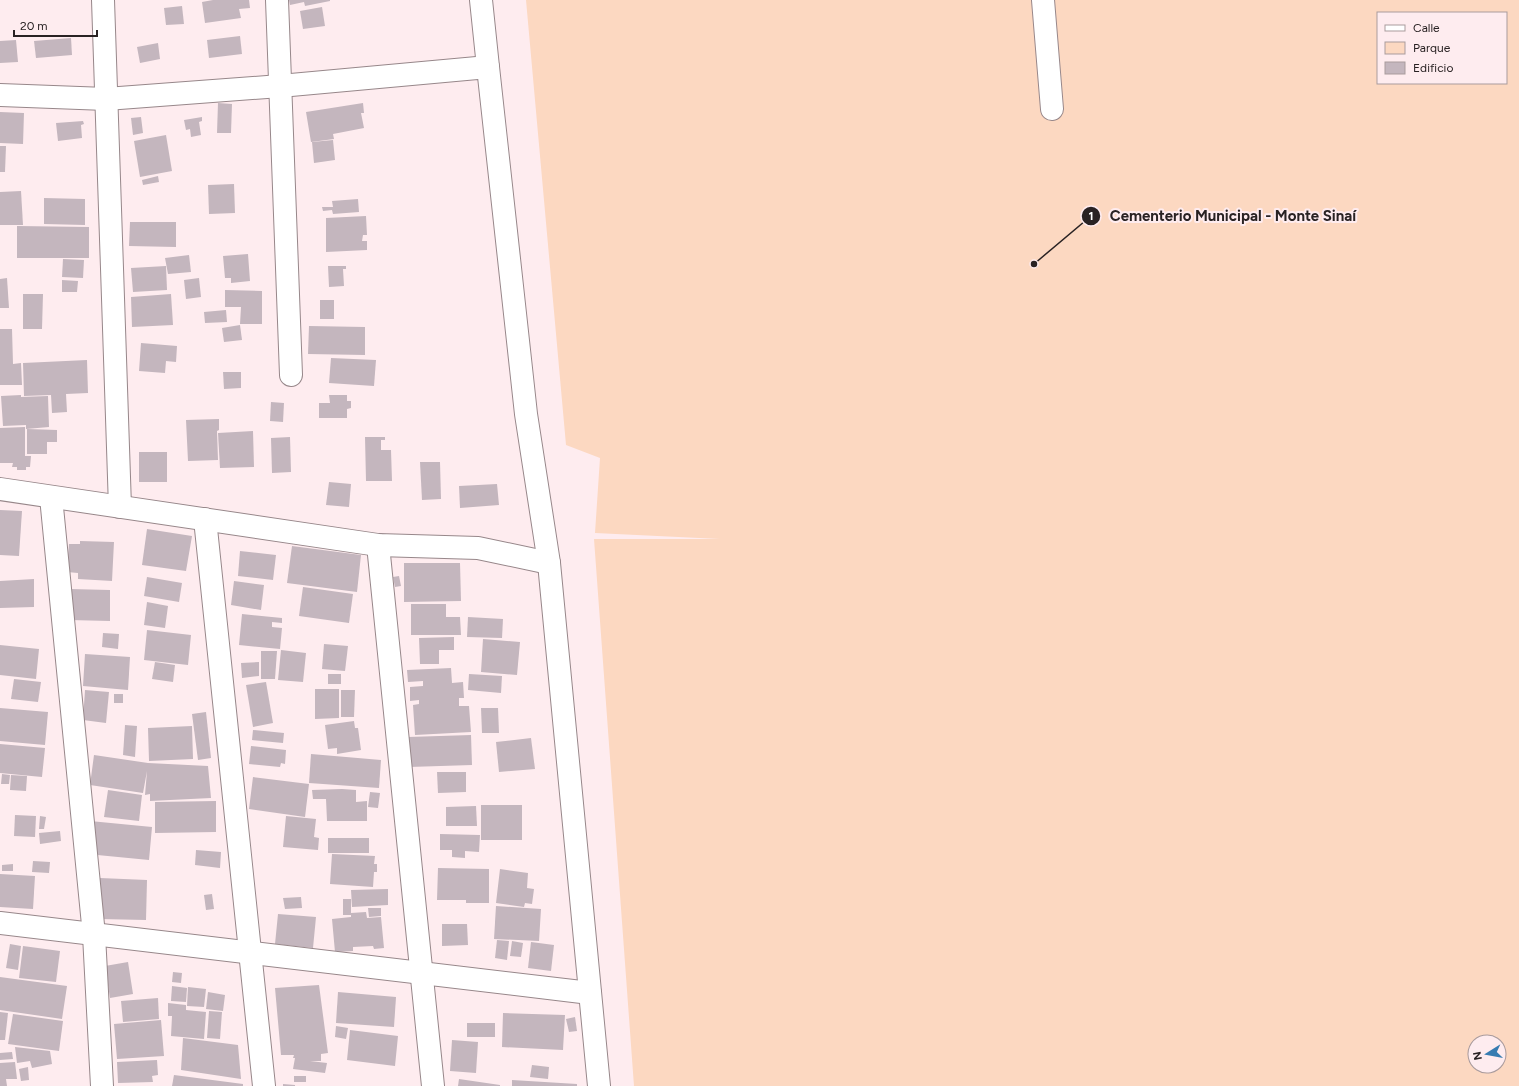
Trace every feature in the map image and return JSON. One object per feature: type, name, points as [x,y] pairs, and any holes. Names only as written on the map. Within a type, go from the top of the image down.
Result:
[{"type":"street","points":[[103,0],[120,507]]},
{"type":"street","points":[[277,0],[291,375]]},
{"type":"street","points":[[481,0],[526,414],[548,563],[599,1086]]},
{"type":"street","points":[[1043,0],[1052,110]]},
{"type":"street","points":[[0,95],[106,98],[280,86],[488,67]]},
{"type":"street","points":[[0,489],[378,545],[478,548],[548,563]]},
{"type":"street","points":[[51,497],[94,935],[102,1086]]},
{"type":"street","points":[[205,519],[264,1086]]},
{"type":"street","points":[[378,545],[433,1086]]},
{"type":"street","points":[[0,923],[590,994]]},
{"type":"green space","points":[[526,0],[1519,0],[1519,1086],[634,1086],[594,539],[720,539],[595,533],[600,458],[566,445]]},
{"type":"building","points":[[213,0],[249,0],[250,8],[239,9],[241,18],[205,23],[202,2]]},
{"type":"building","points":[[289,0],[330,1],[305,6],[304,2],[290,5]]},
{"type":"building","points":[[182,6],[184,24],[166,25],[164,8]]},
{"type":"building","points":[[322,7],[325,26],[303,29],[300,11]]},
{"type":"building","points":[[240,36],[242,54],[209,58],[207,40]]},
{"type":"building","points":[[71,38],[72,55],[36,58],[34,41]]},
{"type":"building","points":[[16,40],[18,62],[0,63],[0,41]]},
{"type":"building","points":[[158,43],[160,59],[140,63],[137,47]]},
{"type":"building","points":[[218,103],[232,104],[231,133],[217,133]]},
{"type":"building","points":[[363,103],[364,113],[361,113],[364,128],[333,134],[334,139],[311,142],[306,112]]},
{"type":"building","points":[[0,112],[24,113],[23,144],[0,143]]},
{"type":"building","points":[[141,117],[143,133],[133,135],[131,118]]},
{"type":"building","points":[[202,117],[202,121],[199,122],[201,135],[191,137],[190,129],[186,130],[184,120]]},
{"type":"building","points":[[83,121],[84,124],[81,125],[82,138],[58,141],[56,123]]},
{"type":"building","points":[[166,135],[172,171],[140,177],[134,141]]},
{"type":"building","points":[[333,140],[335,160],[314,163],[312,142]]},
{"type":"building","points":[[0,146],[6,146],[5,172],[0,172]]},
{"type":"building","points":[[158,176],[159,182],[143,185],[142,180]]},
{"type":"building","points":[[234,184],[235,213],[209,214],[208,185]]},
{"type":"building","points":[[21,191],[23,225],[0,225],[0,192]]},
{"type":"building","points":[[44,198],[85,199],[85,225],[44,224]]},
{"type":"building","points":[[358,199],[359,212],[333,214],[332,210],[323,211],[322,207],[333,207],[332,201]]},
{"type":"building","points":[[366,216],[367,235],[363,235],[362,241],[367,241],[367,250],[326,252],[326,218]]},
{"type":"building","points":[[130,222],[176,222],[176,247],[129,246]]},
{"type":"building","points":[[17,226],[89,227],[89,258],[17,258]]},
{"type":"building","points":[[248,254],[250,281],[231,283],[231,278],[225,278],[223,256]]},
{"type":"building","points":[[189,255],[191,272],[168,274],[165,258]]},
{"type":"building","points":[[63,259],[84,260],[83,278],[62,277]]},
{"type":"building","points":[[166,266],[167,290],[133,292],[131,268]]},
{"type":"building","points":[[328,266],[346,266],[346,269],[343,269],[344,286],[329,287]]},
{"type":"building","points":[[7,278],[9,308],[0,308],[0,279]]},
{"type":"building","points":[[199,278],[201,297],[186,299],[184,280]]},
{"type":"building","points":[[62,280],[78,281],[77,292],[62,292]]},
{"type":"building","points":[[225,290],[262,291],[262,324],[240,324],[241,307],[225,307]]},
{"type":"building","points":[[23,294],[43,294],[42,329],[23,329]]},
{"type":"building","points":[[171,294],[173,325],[132,327],[131,297]]},
{"type":"building","points":[[320,300],[334,300],[334,319],[320,319]]},
{"type":"building","points":[[226,310],[227,322],[205,323],[204,312]]},
{"type":"building","points":[[240,325],[242,340],[224,342],[222,328]]},
{"type":"building","points":[[309,326],[365,327],[365,355],[308,354]]},
{"type":"building","points":[[0,329],[12,329],[13,364],[21,363],[22,385],[0,385]]},
{"type":"building","points":[[141,343],[177,346],[176,362],[166,361],[165,373],[139,371]]},
{"type":"building","points":[[331,358],[376,360],[374,386],[329,383]]},
{"type":"building","points":[[87,360],[88,393],[66,394],[67,412],[52,413],[51,395],[24,396],[23,363]]},
{"type":"building","points":[[223,372],[241,372],[241,388],[224,389]]},
{"type":"building","points":[[21,395],[21,397],[48,396],[49,427],[26,429],[26,425],[3,426],[1,396]]},
{"type":"building","points":[[329,395],[347,395],[347,401],[351,401],[351,408],[347,409],[347,418],[319,418],[319,403],[330,403]]},
{"type":"building","points":[[271,402],[284,403],[283,422],[270,421]]},
{"type":"building","points":[[219,419],[219,430],[217,431],[218,460],[188,461],[186,420]]},
{"type":"building","points":[[25,427],[25,456],[31,456],[30,467],[26,467],[26,470],[17,470],[17,467],[12,467],[13,463],[0,463],[0,428]]},
{"type":"building","points":[[27,429],[57,430],[57,442],[47,442],[47,454],[27,454]]},
{"type":"building","points":[[253,431],[254,467],[220,468],[218,433]]},
{"type":"building","points":[[290,437],[291,472],[272,473],[271,438]]},
{"type":"building","points":[[365,437],[385,437],[385,440],[381,440],[381,450],[391,450],[392,481],[366,481]]},
{"type":"building","points":[[139,452],[167,452],[167,482],[139,482]]},
{"type":"building","points":[[420,462],[440,462],[441,499],[422,500]]},
{"type":"building","points":[[329,482],[351,484],[349,507],[326,505]]},
{"type":"building","points":[[497,484],[499,505],[460,508],[459,486]]},
{"type":"building","points":[[0,510],[22,511],[19,556],[0,555]]},
{"type":"building","points":[[147,529],[192,536],[186,571],[142,565]]},
{"type":"building","points":[[80,541],[114,542],[112,581],[78,579],[78,573],[67,572],[69,544],[80,544]]},
{"type":"building","points":[[292,546],[361,555],[357,592],[287,583]]},
{"type":"building","points":[[240,551],[276,555],[273,580],[238,576]]},
{"type":"building","points":[[404,563],[460,563],[461,601],[404,602]]},
{"type":"building","points":[[399,576],[401,586],[395,587],[393,577]]},
{"type":"building","points":[[147,577],[182,583],[179,602],[144,596]]},
{"type":"building","points":[[34,579],[34,607],[0,608],[0,581]]},
{"type":"building","points":[[234,581],[264,585],[261,610],[231,605]]},
{"type":"building","points":[[303,587],[353,594],[349,623],[299,616]]},
{"type":"building","points":[[70,589],[110,590],[110,621],[69,620]]},
{"type":"building","points":[[147,602],[168,606],[165,628],[144,625]]},
{"type":"building","points":[[411,604],[446,604],[446,617],[460,617],[461,635],[411,635]]},
{"type":"building","points":[[242,614],[282,618],[282,623],[272,622],[272,627],[282,628],[280,649],[239,645]]},
{"type":"building","points":[[468,617],[503,619],[502,638],[467,637]]},
{"type":"building","points":[[147,630],[191,635],[188,665],[144,660]]},
{"type":"building","points":[[103,633],[119,634],[118,649],[102,647]]},
{"type":"building","points":[[454,637],[454,650],[439,650],[439,664],[420,664],[419,638]]},
{"type":"building","points":[[483,639],[520,642],[517,675],[481,672]]},
{"type":"building","points":[[324,644],[348,646],[345,671],[322,669]]},
{"type":"building","points":[[0,645],[39,649],[36,679],[0,675]]},
{"type":"building","points":[[281,650],[306,653],[303,682],[278,680]]},
{"type":"building","points":[[261,651],[277,651],[275,679],[261,679]]},
{"type":"building","points":[[85,654],[130,657],[128,690],[83,686]]},
{"type":"building","points":[[155,662],[175,665],[173,682],[152,679]]},
{"type":"building","points":[[259,662],[259,676],[242,678],[241,663]]},
{"type":"building","points":[[451,668],[452,683],[463,682],[464,698],[459,698],[459,706],[469,706],[471,732],[415,735],[413,705],[419,704],[419,700],[410,701],[410,687],[423,686],[423,681],[408,682],[407,670]]},
{"type":"building","points":[[328,674],[341,674],[341,684],[328,684]]},
{"type":"building","points":[[469,674],[502,676],[501,693],[468,690]]},
{"type":"building","points":[[14,679],[41,682],[38,702],[11,699]]},
{"type":"building","points":[[266,682],[273,723],[253,727],[246,685]]},
{"type":"building","points":[[315,689],[339,689],[339,718],[315,719]]},
{"type":"building","points":[[85,690],[109,692],[106,723],[83,720]]},
{"type":"building","points":[[341,690],[355,690],[354,717],[341,717]]},
{"type":"building","points":[[114,694],[123,694],[123,703],[114,703]]},
{"type":"building","points":[[0,708],[48,712],[45,745],[0,741]]},
{"type":"building","points":[[481,708],[498,708],[499,733],[482,733]]},
{"type":"building","points":[[206,712],[211,758],[198,760],[192,714]]},
{"type":"building","points":[[354,721],[355,728],[358,728],[361,750],[337,754],[337,748],[328,749],[325,725]]},
{"type":"building","points":[[125,725],[137,726],[135,757],[123,755]]},
{"type":"building","points":[[192,726],[193,759],[149,761],[148,728]]},
{"type":"building","points":[[253,730],[284,733],[283,743],[252,740]]},
{"type":"building","points":[[471,735],[472,765],[409,767],[408,737]]},
{"type":"building","points":[[531,738],[535,769],[499,772],[496,742]]},
{"type":"building","points":[[0,744],[45,748],[42,777],[0,773]]},
{"type":"building","points":[[251,746],[286,750],[285,764],[281,763],[280,767],[249,764]]},
{"type":"building","points":[[311,754],[381,760],[379,788],[309,783]]},
{"type":"building","points":[[94,755],[148,763],[208,766],[211,798],[150,801],[150,794],[145,795],[147,771],[143,793],[90,785]]},
{"type":"building","points":[[437,772],[466,772],[466,792],[438,793]]},
{"type":"building","points":[[2,774],[10,775],[9,784],[1,784]]},
{"type":"building","points":[[11,775],[27,776],[26,791],[10,790]]},
{"type":"building","points":[[253,777],[309,784],[305,817],[249,809]]},
{"type":"building","points":[[108,790],[142,795],[139,821],[104,817]]},
{"type":"building","points":[[312,790],[356,790],[356,802],[367,801],[367,821],[327,821],[326,799],[313,799]]},
{"type":"building","points":[[370,792],[380,793],[378,808],[368,807]]},
{"type":"building","points":[[216,801],[216,832],[155,833],[155,802]]},
{"type":"building","points":[[481,805],[522,805],[522,840],[481,840]]},
{"type":"building","points":[[476,806],[477,826],[446,826],[446,807]]},
{"type":"building","points":[[15,815],[36,816],[35,837],[14,836]]},
{"type":"building","points":[[40,816],[46,817],[44,829],[39,829]]},
{"type":"building","points":[[286,816],[316,819],[314,837],[319,838],[318,850],[283,847]]},
{"type":"building","points":[[90,821],[152,827],[149,860],[87,854]]},
{"type":"building","points":[[60,831],[61,841],[40,844],[39,833]]},
{"type":"building","points":[[440,834],[480,835],[479,852],[465,851],[465,858],[452,857],[452,850],[440,850]]},
{"type":"building","points":[[328,838],[369,838],[369,853],[328,853]]},
{"type":"building","points":[[196,850],[221,852],[220,868],[195,865]]},
{"type":"building","points":[[332,854],[375,856],[374,864],[377,864],[377,872],[374,872],[373,887],[330,884]]},
{"type":"building","points":[[33,861],[50,862],[49,873],[32,872]]},
{"type":"building","points":[[13,864],[13,871],[2,871],[2,865]]},
{"type":"building","points":[[438,868],[489,869],[489,903],[466,903],[466,900],[437,900]]},
{"type":"building","points":[[500,869],[528,873],[527,888],[534,889],[532,904],[525,903],[524,907],[496,903]]},
{"type":"building","points":[[0,874],[35,876],[33,909],[0,907]]},
{"type":"building","points":[[100,878],[147,880],[146,920],[99,919]]},
{"type":"building","points":[[388,889],[388,905],[352,907],[351,890]]},
{"type":"building","points":[[212,894],[214,909],[206,910],[204,895]]},
{"type":"building","points":[[301,897],[302,908],[285,909],[283,898]]},
{"type":"building","points":[[343,899],[351,899],[351,913],[366,912],[367,918],[381,917],[384,948],[374,949],[373,946],[353,947],[353,951],[335,952],[332,919],[351,917],[351,915],[343,915]]},
{"type":"building","points":[[496,906],[541,909],[539,941],[494,939]]},
{"type":"building","points":[[368,908],[381,908],[381,916],[369,917]]},
{"type":"building","points":[[278,914],[316,917],[313,948],[275,944]]},
{"type":"building","points":[[442,924],[467,924],[468,945],[442,946]]},
{"type":"building","points":[[497,940],[509,941],[507,960],[495,958]]},
{"type":"building","points":[[512,941],[523,943],[521,957],[510,956]]},
{"type":"building","points":[[531,942],[554,945],[551,971],[528,968]]},
{"type":"building","points":[[10,944],[21,946],[18,970],[6,968]]},
{"type":"building","points":[[23,946],[60,951],[56,982],[19,978]]},
{"type":"building","points":[[128,962],[133,994],[110,998],[105,966]]},
{"type":"building","points":[[173,972],[182,973],[181,983],[172,982]]},
{"type":"building","points":[[0,977],[67,986],[62,1019],[0,1010]]},
{"type":"building","points":[[319,985],[328,1053],[321,1054],[321,1061],[310,1061],[327,1063],[325,1073],[293,1069],[295,1058],[293,1058],[294,1055],[281,1055],[275,988]]},
{"type":"building","points":[[172,986],[187,988],[186,1002],[171,1001]]},
{"type":"building","points":[[188,987],[206,989],[204,1007],[187,1006]]},
{"type":"building","points":[[208,992],[225,995],[223,1011],[206,1009]]},
{"type":"building","points":[[338,992],[396,997],[394,1027],[336,1023]]},
{"type":"building","points":[[158,998],[159,1019],[123,1022],[121,1001]]},
{"type":"building","points":[[168,1003],[186,1005],[186,1010],[206,1012],[204,1039],[171,1036],[172,1016],[168,1016]]},
{"type":"building","points":[[209,1011],[222,1012],[220,1039],[207,1038]]},
{"type":"building","points":[[0,1012],[8,1013],[5,1040],[0,1040]]},
{"type":"building","points":[[503,1013],[565,1015],[563,1050],[502,1047]]},
{"type":"building","points":[[13,1014],[63,1021],[59,1051],[8,1044]]},
{"type":"building","points":[[575,1017],[577,1031],[569,1032],[566,1019]]},
{"type":"building","points":[[161,1020],[164,1056],[117,1059],[114,1024]]},
{"type":"building","points":[[467,1023],[495,1023],[495,1037],[467,1037]]},
{"type":"building","points":[[336,1026],[348,1028],[346,1039],[335,1037]]},
{"type":"building","points":[[350,1030],[398,1036],[395,1066],[347,1060]]},
{"type":"building","points":[[183,1038],[238,1045],[241,1079],[181,1070]]},
{"type":"building","points":[[452,1040],[478,1042],[476,1073],[450,1071]]},
{"type":"building","points":[[15,1047],[50,1051],[52,1064],[32,1068],[30,1061],[17,1063]]},
{"type":"building","points":[[12,1052],[13,1059],[0,1060],[0,1053]]},
{"type":"building","points":[[157,1060],[158,1075],[152,1076],[153,1082],[118,1083],[117,1062]]},
{"type":"building","points":[[15,1062],[17,1079],[6,1079],[7,1086],[0,1086],[0,1063]]},
{"type":"building","points":[[532,1065],[549,1067],[548,1079],[530,1077]]},
{"type":"building","points":[[28,1067],[29,1080],[21,1081],[19,1069]]},
{"type":"building","points":[[174,1075],[243,1084],[243,1086],[172,1086]]},
{"type":"building","points":[[294,1076],[306,1076],[306,1082],[294,1082]]},
{"type":"building","points":[[459,1079],[500,1085],[500,1086],[458,1086]]},
{"type":"building","points":[[512,1080],[577,1084],[577,1086],[512,1086]]},
{"type":"building","points":[[283,1084],[295,1085],[295,1086],[283,1086]]},
{"type":"place","name":"Cementerio Municipal - Monte Sinaí","points":[[1034,264]]}]
